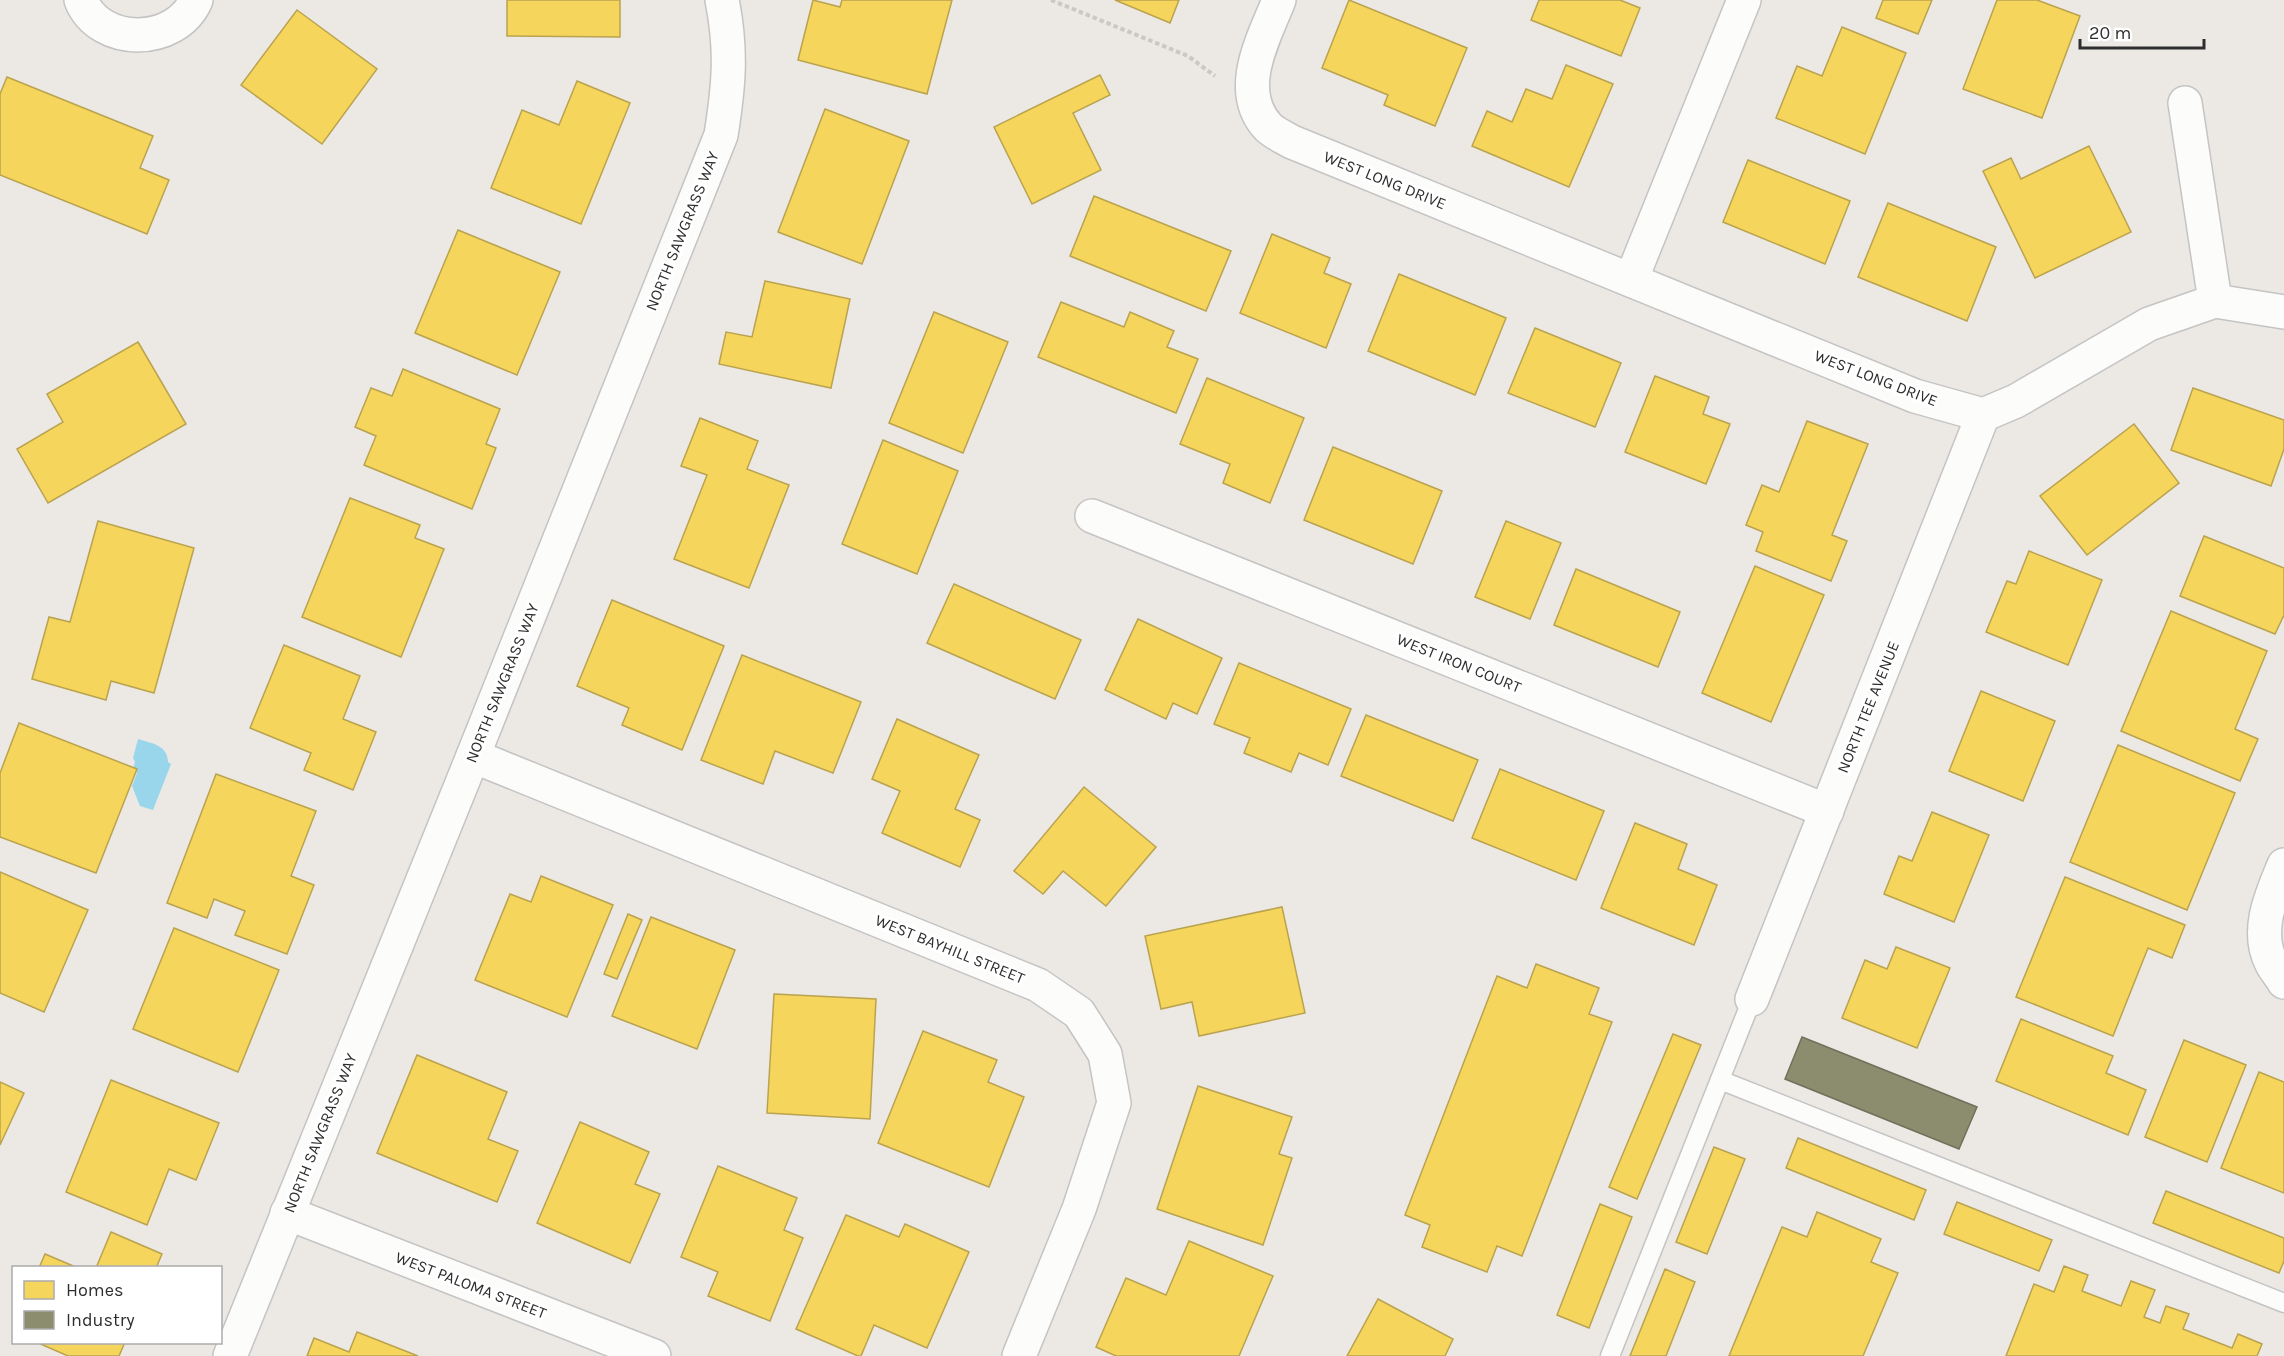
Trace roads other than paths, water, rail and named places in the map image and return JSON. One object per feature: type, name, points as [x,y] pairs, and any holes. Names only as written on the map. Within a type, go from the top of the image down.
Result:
[{"type":"street","points":[[81,0],[84,7],[99,23],[119,33],[140,36],[161,32],[179,22],[193,7],[195,0]]},
{"type":"street","name":"NORTH SAWGRASS WAY","points":[[230,1356],[721,135],[729,88],[728,32],[722,0]]},
{"type":"street","name":"WEST LONG DRIVE","points":[[1279,0],[1260,46],[1251,79],[1255,105],[1269,128],[1292,142],[1915,396],[1983,415]]},
{"type":"street","points":[[1631,280],[1743,0]]},
{"type":"street","points":[[2185,104],[2216,301]]},
{"type":"street","points":[[1983,415],[2016,401],[2149,324],[2216,301],[2284,312]]},
{"type":"street","name":"NORTH TEE AVENUE","points":[[1752,999],[1983,415]]},
{"type":"street","name":"WEST IRON COURT","points":[[1092,516],[1827,811]]},
{"type":"street","name":"WEST BAYHILL STREET","points":[[473,756],[1038,985],[1079,1013],[1106,1054],[1114,1103],[1079,1209],[1019,1356]]},
{"type":"street","points":[[2277,971],[2264,933],[2268,904],[2284,865]]},
{"type":"street","name":"WEST PALOMA STREET","points":[[287,1214],[654,1356]]},
{"type":"lane","points":[[1610,1356],[1752,999]]},
{"type":"lane","points":[[1720,1080],[2284,1303]]},
{"type":"water","points":[[138,739],[162,748],[171,764],[153,810],[140,806],[132,786],[137,773],[133,769],[135,762],[133,758]]}]
